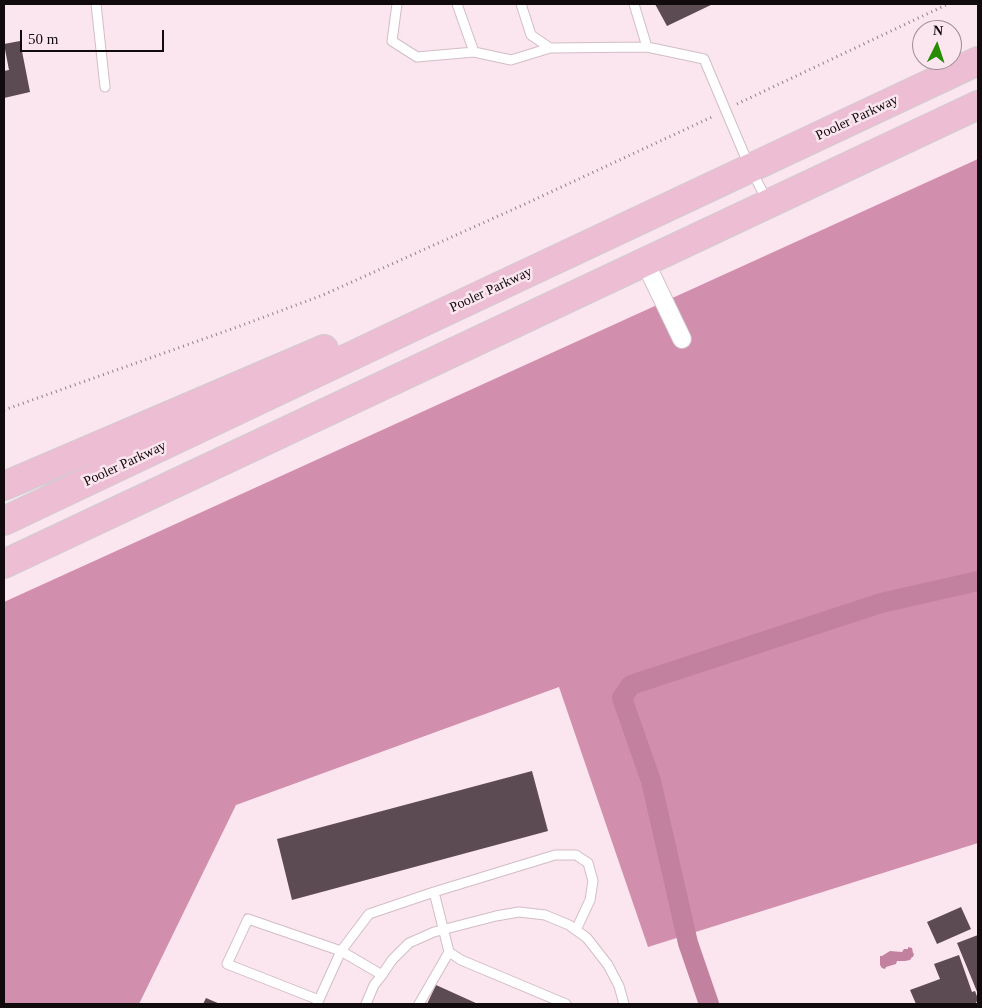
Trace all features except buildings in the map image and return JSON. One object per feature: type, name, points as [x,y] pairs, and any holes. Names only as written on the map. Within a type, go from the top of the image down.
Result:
[{"type":"main road","name":"Pooler Parkway","points":[[4,521],[978,61]]},
{"type":"main road","points":[[4,564],[978,105]]},
{"type":"main road","points":[[4,486],[374,328],[685,199]]},
{"type":"street","points":[[645,262],[682,339]]},
{"type":"lane","points":[[96,4],[105,87]]},
{"type":"lane","points":[[397,4],[392,41],[417,58],[474,52],[511,60],[550,48],[647,47],[704,59],[750,168],[769,204]]},
{"type":"lane","points":[[458,4],[474,52]]},
{"type":"lane","points":[[521,4],[531,35],[550,48]]},
{"type":"lane","points":[[634,4],[647,47]]},
{"type":"lane","points":[[382,975],[341,952],[248,919],[227,964],[318,1002],[341,952],[369,914],[555,855],[576,854],[588,863],[594,881],[590,900],[576,930]]},
{"type":"lane","points":[[434,892],[450,952],[461,960],[566,1004]]},
{"type":"lane","points":[[366,1004],[374,985],[392,960],[409,943],[434,932],[519,912],[545,915],[569,925],[587,938],[608,965],[619,986],[624,1004]]},
{"type":"lane","points":[[419,1004],[450,952]]},
{"type":"path","points":[[740,103],[948,4]]},
{"type":"path","points":[[4,410],[323,295],[525,204],[712,116]]},
{"type":"shaded area","points":[[978,159],[978,843],[648,947],[559,687],[236,805],[139,1004],[4,1004],[4,602]]},
{"type":"shaded area","points":[[908,947],[912,948],[914,954],[910,960],[897,961],[896,964],[885,969],[882,968],[880,956],[890,951],[902,952],[904,949],[908,949]]},
{"type":"waterway","points":[[709,1004],[688,943],[651,781],[622,698],[631,685],[881,603],[978,581]]}]
